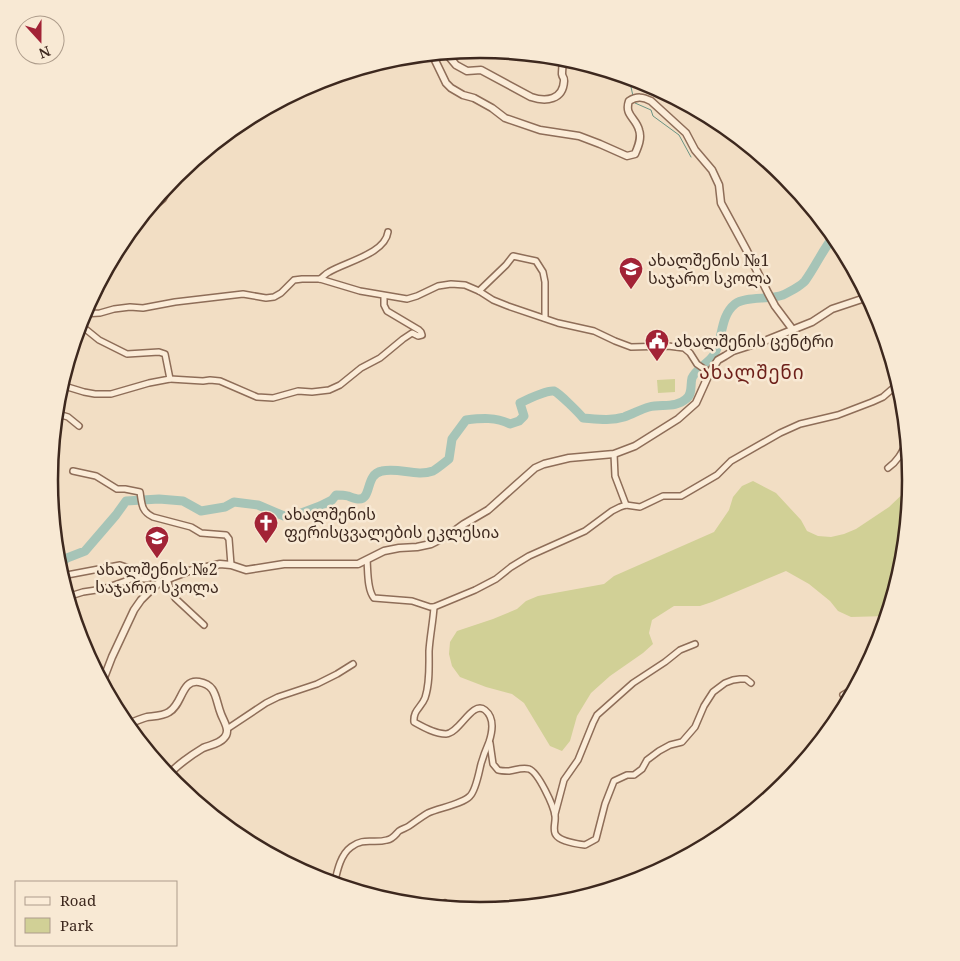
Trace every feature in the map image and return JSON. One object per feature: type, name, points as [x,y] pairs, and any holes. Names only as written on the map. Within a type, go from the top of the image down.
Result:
[{"type":"street","points":[[451,59],[456,65],[467,71],[481,70],[531,98],[540,100],[552,99],[562,92],[565,80],[562,73],[562,66]]},
{"type":"street","points":[[435,61],[446,83],[451,88],[463,95],[474,98],[505,118],[540,130],[579,136],[627,156],[635,154],[640,131],[628,114],[629,101],[638,97],[651,100],[686,133],[695,150],[712,170],[719,185],[721,203],[775,306],[793,330]]},
{"type":"street","points":[[320,279],[327,272],[364,257],[373,251],[387,237],[388,232]]},
{"type":"street","points":[[479,291],[513,256],[536,261],[543,272],[545,282],[545,318]]},
{"type":"street","points":[[92,313],[114,309],[143,308],[175,302],[243,294],[266,298],[274,297],[294,280],[302,279],[320,279],[360,291],[407,299],[438,286],[451,284],[465,285],[508,306],[558,323],[594,331],[615,342],[630,347],[668,346],[684,348],[708,372]]},
{"type":"street","points":[[69,387],[95,394],[111,394],[170,379],[220,381],[257,396],[273,398],[298,391],[329,390],[340,385],[361,368],[380,358],[403,339],[412,334],[422,335],[419,330],[387,311],[384,305],[384,296]]},
{"type":"street","points":[[105,675],[134,610],[141,600],[160,582],[189,571],[220,564],[246,570],[293,564],[358,564],[384,551],[431,544],[488,510],[535,468],[569,458],[614,454],[635,446],[678,419],[696,403],[708,372],[718,360],[733,351],[793,330],[812,322],[832,309],[861,299]]},
{"type":"street","points":[[86,329],[99,340],[128,354],[159,352],[165,354],[170,379]]},
{"type":"street","points":[[367,560],[370,589],[374,598],[412,601],[434,608],[476,590],[496,579],[529,556],[585,531],[612,511],[626,505],[640,507],[663,496],[681,496],[717,475],[731,461],[780,433],[800,424],[838,415],[872,402],[883,397],[892,389]]},
{"type":"street","points":[[63,415],[68,417],[78,426]]},
{"type":"street","points":[[888,468],[898,460],[902,452]]},
{"type":"street","points":[[614,454],[615,476],[626,505]]},
{"type":"street","points":[[73,471],[96,476],[117,488],[140,492],[143,509],[148,515],[191,527],[201,533],[226,534],[229,539],[230,565]]},
{"type":"street","points":[[69,575],[120,565],[126,567],[134,578]]},
{"type":"street","points":[[74,595],[103,589],[134,578],[145,579],[162,575],[169,579]]},
{"type":"street","points":[[169,579],[170,588],[175,598],[204,625]]},
{"type":"street","points":[[335,878],[345,853],[351,847],[366,840],[374,841],[394,838],[400,831],[430,812],[464,800],[474,791],[492,735],[489,714],[480,708],[476,709],[453,732],[447,734],[425,728],[414,722],[416,710],[425,699],[428,684],[429,650],[434,608]]},
{"type":"street","points":[[695,644],[680,650],[634,683],[597,715],[578,760],[564,780],[555,814],[554,834],[559,838],[585,845],[596,838],[605,804],[614,781],[627,775],[634,775],[642,769],[647,760],[659,751],[670,745],[682,742],[695,727],[701,711],[713,692],[725,683],[740,678],[751,683]]},
{"type":"street","points":[[227,729],[266,703],[317,684],[353,664]]},
{"type":"street","points":[[134,722],[171,711],[178,704],[186,686],[194,681],[205,683],[213,689],[227,733],[223,739],[187,758],[173,770]]},
{"type":"street","points":[[490,740],[493,764],[498,770],[508,771],[520,768],[531,770],[538,777],[555,814]]},
{"type":"green space","points":[[675,379],[675,392],[658,393],[657,380]]},
{"type":"green space","points":[[753,481],[776,493],[801,520],[807,531],[818,536],[831,537],[856,529],[889,507],[902,495],[899,536],[888,590],[880,616],[851,617],[838,611],[830,601],[809,584],[786,571],[700,606],[674,606],[652,620],[649,633],[653,644],[610,676],[591,693],[577,716],[570,741],[562,751],[550,746],[524,703],[512,694],[460,677],[452,666],[449,654],[450,642],[457,631],[517,609],[526,601],[538,596],[604,584],[614,576],[714,532],[729,510],[733,497],[742,486]]},
{"type":"waterway","points":[[630,85],[633,96]]},
{"type":"waterway","points":[[634,100],[635,103],[651,110],[653,116],[679,135],[691,157]]},
{"type":"waterway","points":[[65,559],[85,551],[126,501],[159,499],[183,501],[201,511],[225,507],[234,502],[258,505],[284,516],[296,515],[320,506],[332,500],[336,495],[358,499],[363,498],[373,477],[377,473],[388,470],[427,473],[439,467],[449,459],[452,439],[466,420],[489,419],[510,424],[519,421],[524,416],[520,403],[546,392],[554,391],[557,393],[583,418],[614,419],[649,407],[678,404],[688,397],[694,374],[715,353],[724,321],[730,309],[739,302],[783,295],[801,285],[829,243]]},
{"type":"place","name":"ახალშენის №1 საჯარო სკოლა","points":[[631,290]]},
{"type":"place","name":"ახალშენის ცენტრი","points":[[657,362]]},
{"type":"place","name":"ახალშენის ფერისცვალების ეკლესია","points":[[266,544]]},
{"type":"place","name":"ახალშენის №2 საჯარო სკოლა","points":[[157,559]]},
{"type":"district","name":"ახალშენი","points":[[752,372]]}]
